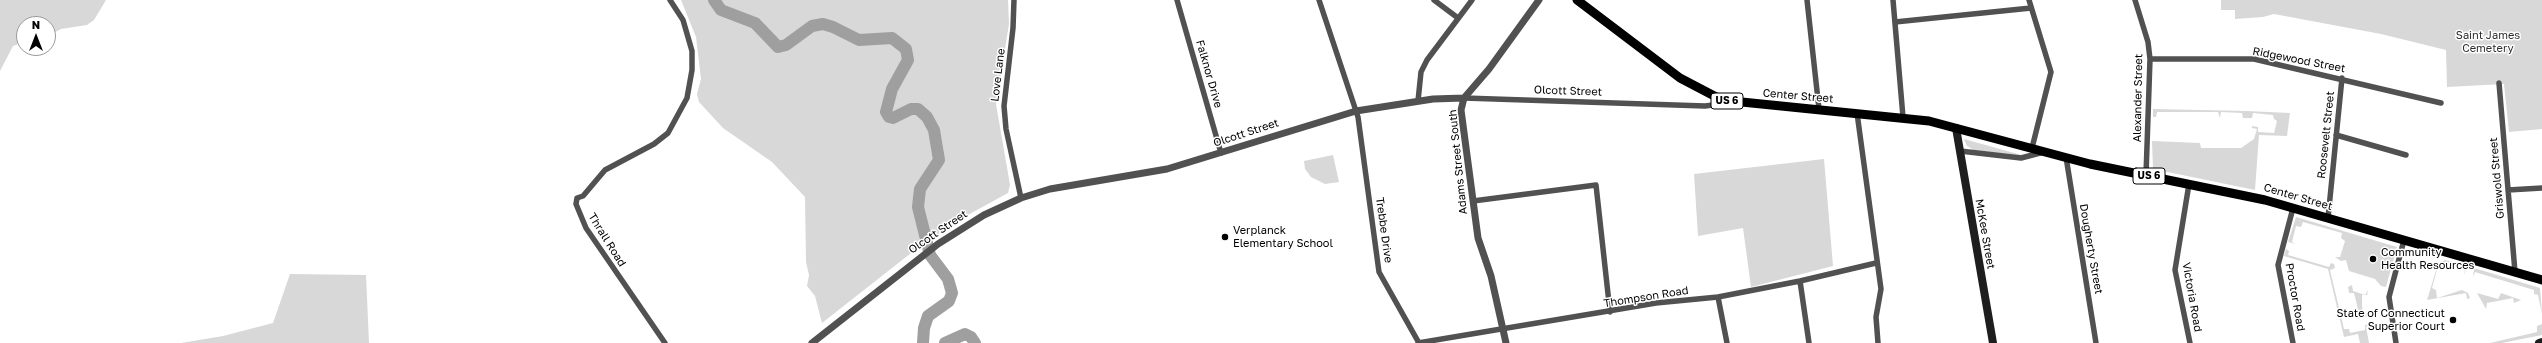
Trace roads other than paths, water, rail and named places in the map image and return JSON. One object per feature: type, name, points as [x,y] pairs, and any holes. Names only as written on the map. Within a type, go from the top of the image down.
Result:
[{"type":"main road","name":"Center Street","points":[[1576,0],[1680,78],[1712,96],[1735,102],[1903,117],[1956,128],[2044,152],[2293,208],[2542,280]]},
{"type":"main road","name":"McKee Street","points":[[1956,128],[1993,343]]},
{"type":"street","name":"Thrall Road","points":[[665,343],[586,228],[576,204],[578,198],[583,196],[605,170],[654,144],[668,133],[687,98],[692,70],[692,51],[683,20],[670,0]]},
{"type":"street","name":"Love Lane","points":[[1014,0],[1013,28],[1006,77],[1004,106],[1006,129],[1021,198]]},
{"type":"street","name":"Falknor Drive","points":[[1177,0],[1221,153]]},
{"type":"street","name":"Trebbe Drive","points":[[1319,0],[1359,123],[1379,272],[1418,343]]},
{"type":"street","points":[[1434,0],[1458,18]]},
{"type":"street","points":[[1418,101],[1421,72],[1427,60],[1472,0]]},
{"type":"street","name":"Adams Street South","points":[[1506,343],[1491,276],[1478,238],[1461,114],[1464,98],[1489,69],[1539,0]]},
{"type":"street","points":[[1807,0],[1819,110]]},
{"type":"street","points":[[1893,0],[1903,117]]},
{"type":"street","points":[[2029,0],[2051,72],[2032,148]]},
{"type":"street","name":"Alexander Street","points":[[2135,0],[2148,42],[2150,59],[2146,175]]},
{"type":"street","points":[[1896,22],[2031,8]]},
{"type":"street","name":"Ridgewood Street","points":[[2150,59],[2254,59],[2342,78],[2441,103]]},
{"type":"street","name":"Roosevelt Street","points":[[2328,218],[2342,78]]},
{"type":"street","name":"Griswold Street","points":[[2499,83],[2515,272]]},
{"type":"street","name":"Olcott Street","points":[[812,343],[938,244],[984,215],[1021,198],[1050,190],[1167,169],[1356,111],[1418,101],[1464,98],[1705,106],[1735,102]]},
{"type":"street","points":[[1857,113],[1881,299],[1876,317],[1878,343]]},
{"type":"street","points":[[2336,135],[2406,154]]},
{"type":"street","name":"Center Street","points":[[1960,151],[2021,158],[2044,152]]},
{"type":"street","name":"Dougherty Street","points":[[2066,157],[2096,343]]},
{"type":"street","points":[[1473,201],[1596,184],[1610,312]]},
{"type":"street","name":"Victoria Road","points":[[2189,184],[2175,270],[2190,343]]},
{"type":"street","points":[[2508,190],[2542,188]]},
{"type":"street","name":"Proctor Road","points":[[2293,208],[2278,266],[2293,343]]},
{"type":"street","points":[[2396,343],[2389,297],[2404,240]]},
{"type":"street","name":"Thompson Road","points":[[1418,343],[1610,312],[1656,303],[1718,296],[1800,281],[1876,263]]},
{"type":"street","points":[[1800,281],[1809,343]]},
{"type":"street","points":[[1718,296],[1727,343]]},
{"type":"waterway","points":[[714,0],[721,10],[755,23],[778,47],[786,45],[812,26],[823,24],[833,27],[859,40],[892,38],[906,49],[908,60],[892,89],[886,112],[889,117],[893,118],[911,109],[918,109],[927,117],[934,130],[939,160],[920,189],[918,207],[930,255],[948,279],[952,293],[949,301],[928,316],[924,328],[923,343]]},
{"type":"waterway","points":[[945,343],[965,334],[971,337],[975,343]]},
{"type":"place","name":"Verplanck Elementary School","points":[[1225,237]]},
{"type":"place","name":"Community Health Resources","points":[[2373,259]]},
{"type":"place","name":"State of Connecticut Superior Court","points":[[2453,320]]},
{"type":"park label","name":"Saint James Cemetery","points":[[2488,42]]}]
